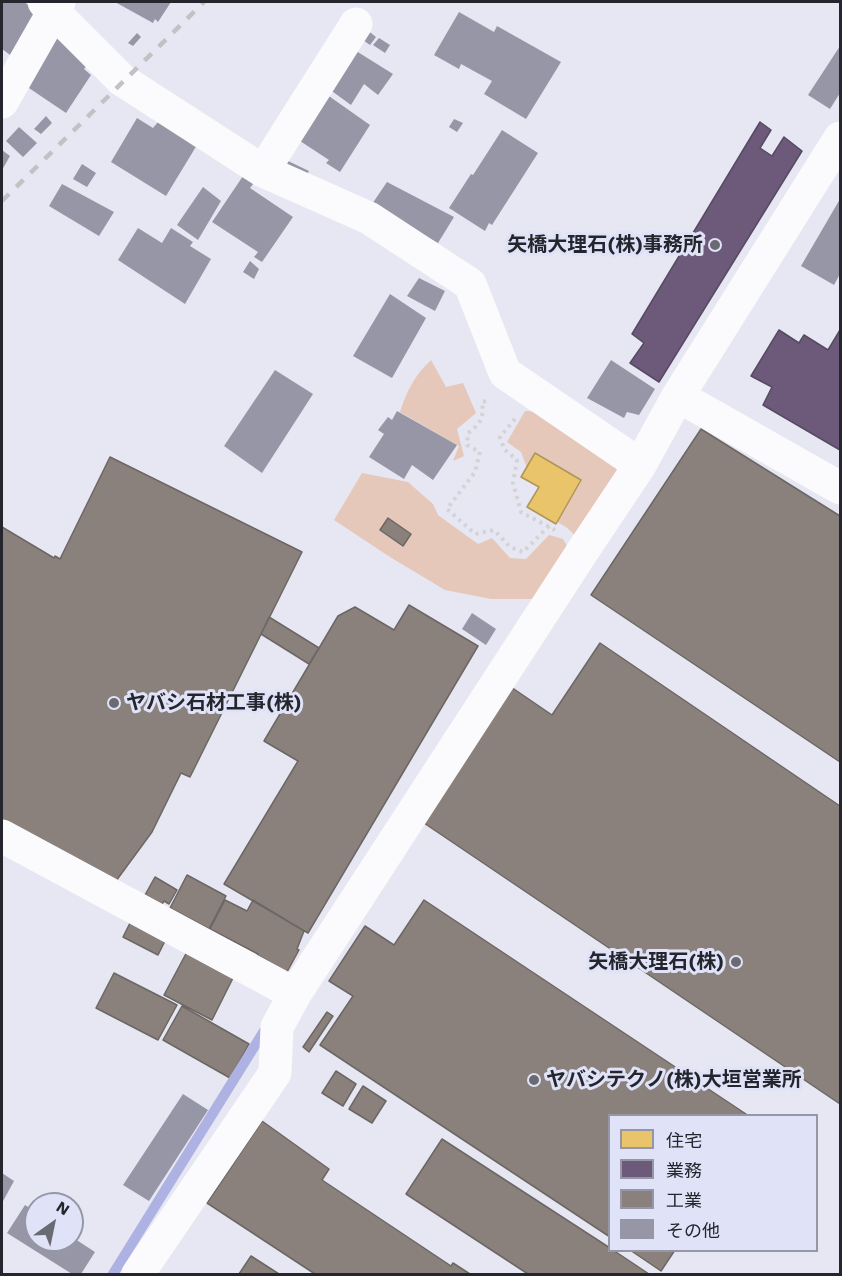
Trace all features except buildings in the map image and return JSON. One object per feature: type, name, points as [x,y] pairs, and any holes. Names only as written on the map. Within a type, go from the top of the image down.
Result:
[{"type":"street","points":[[2,102],[52,5],[122,80],[263,171],[369,218],[470,284],[505,373],[640,465]]},
{"type":"street","points":[[263,171],[356,24]]},
{"type":"street","points":[[138,1275],[275,1073],[277,1027],[295,994],[640,465],[678,396],[840,138]]},
{"type":"street","points":[[678,396],[840,488]]},
{"type":"street","points":[[2,836],[295,994]]},
{"type":"path","points":[[492,399],[482,402],[484,414],[479,426],[468,433],[467,445],[480,452],[475,472],[447,509],[475,534],[494,530],[510,547],[523,552],[549,526]]},
{"type":"path","points":[[518,415],[500,437],[504,449],[517,460],[513,483],[521,512],[549,526],[584,549]]},
{"type":"shaded area","points":[[431,360],[446,387],[463,383],[476,413],[457,429],[464,456],[453,461],[459,446],[400,412],[412,383]]},
{"type":"shaded area","points":[[525,411],[539,412],[625,463],[578,538],[566,527],[544,515],[546,487],[531,479],[521,452],[507,442]]},
{"type":"shaded area","points":[[362,473],[408,482],[433,504],[438,515],[478,544],[492,538],[510,558],[526,559],[549,535],[563,539],[567,546],[546,599],[491,599],[445,590],[334,520]]},
{"type":"waterway","points":[[113,1274],[264,1031]]},
{"type":"railway","points":[[2,201],[204,2]]},
{"type":"place","name":"矢橋大理石(株)事務所","points":[[715,245]]},
{"type":"place","name":"ヤバシ石材工事(株)","points":[[114,703]]},
{"type":"place","name":"矢橋大理石(株)","points":[[736,962]]},
{"type":"place","name":"ヤバシテクノ(株)大垣営業所","points":[[534,1080]]}]
